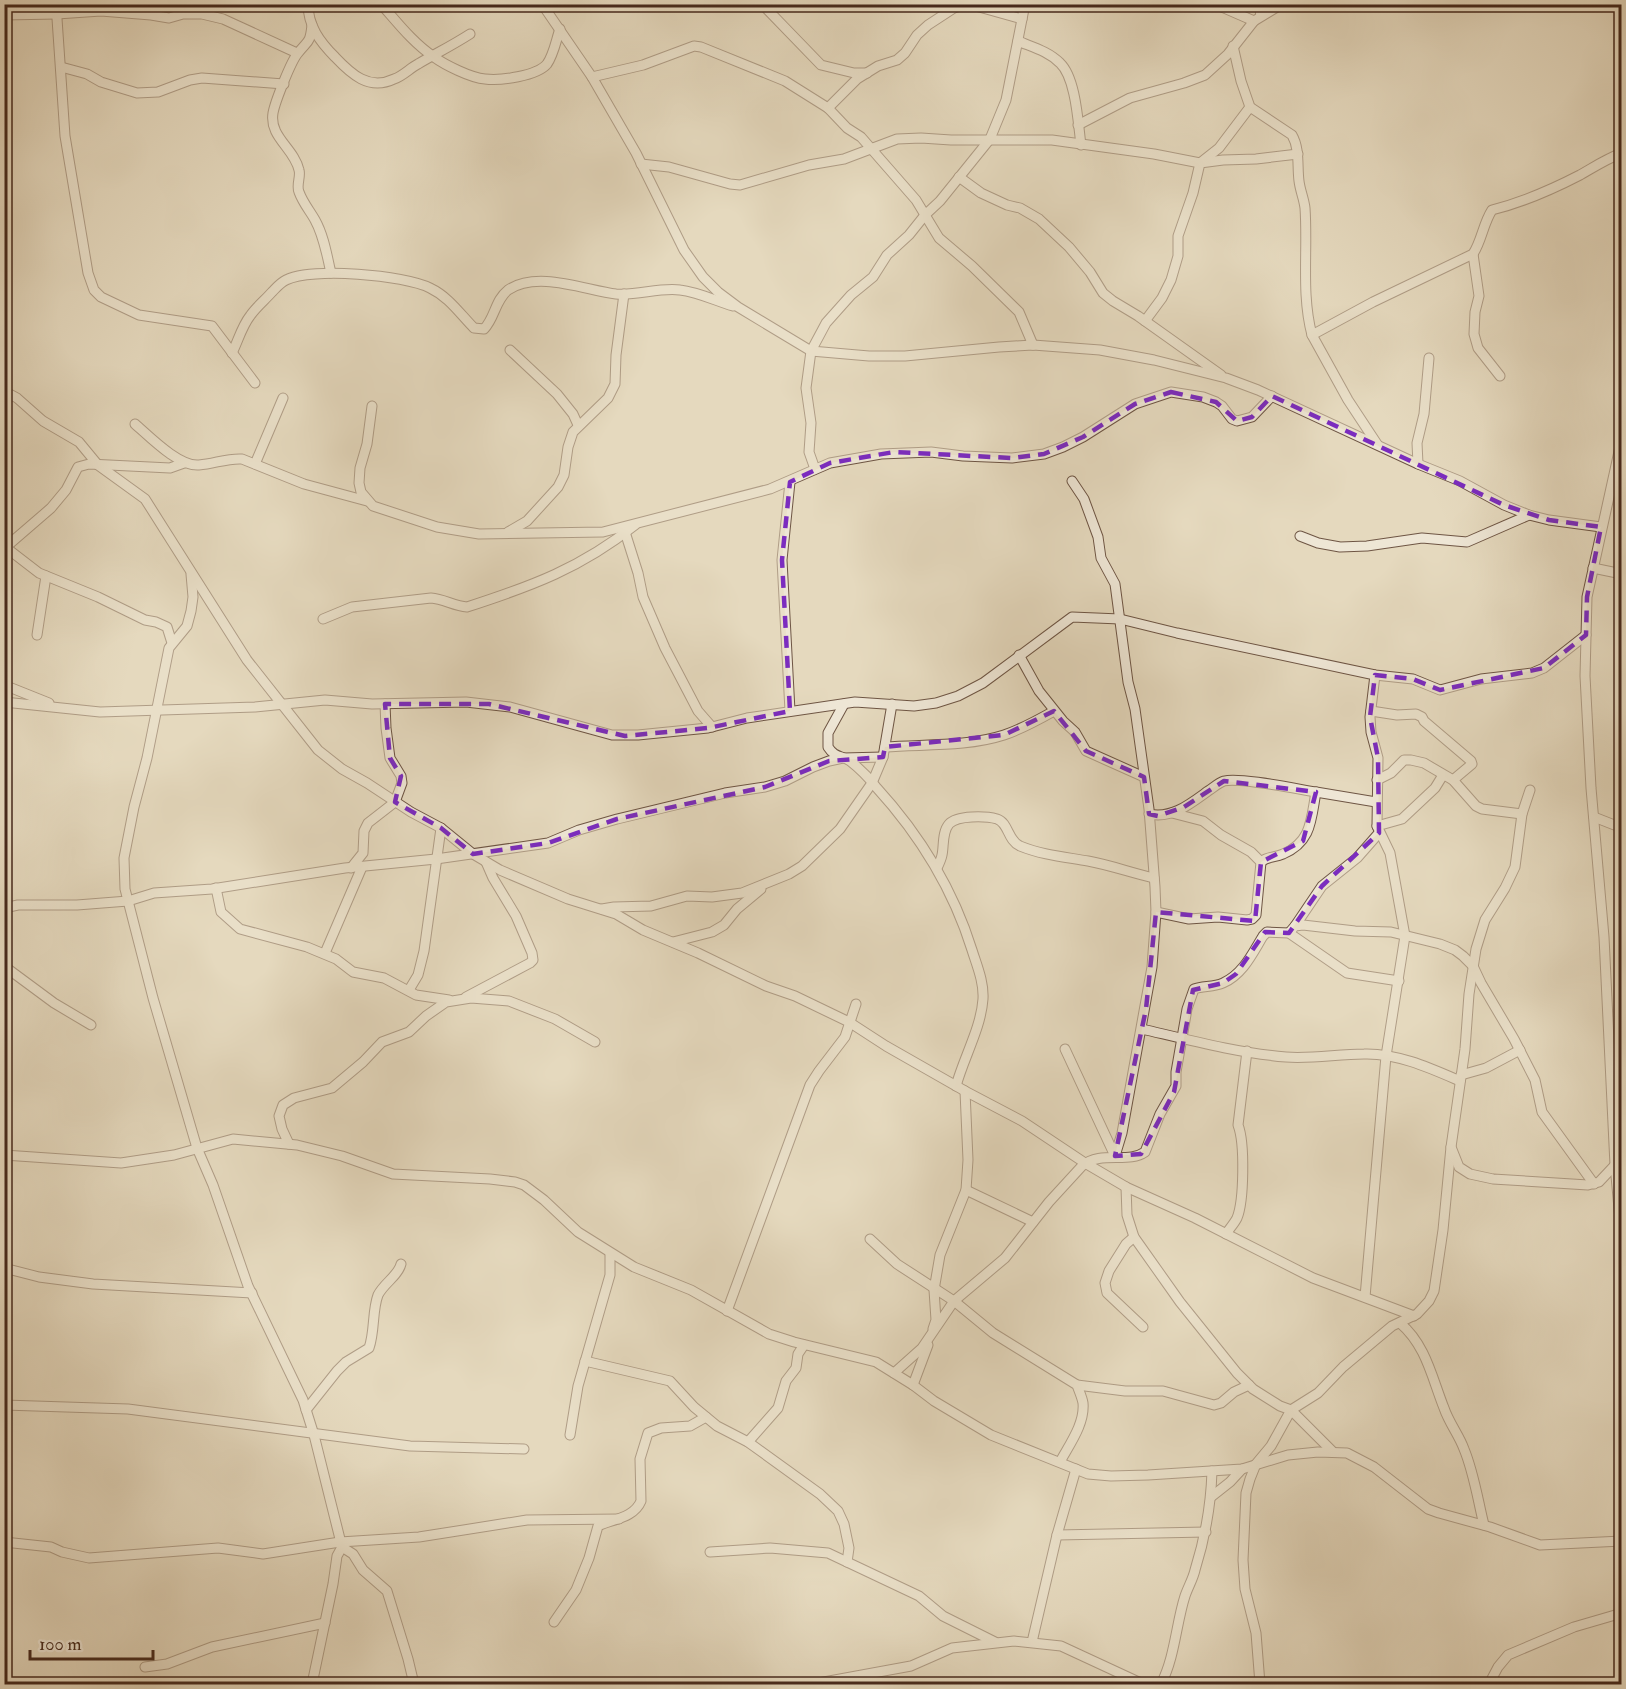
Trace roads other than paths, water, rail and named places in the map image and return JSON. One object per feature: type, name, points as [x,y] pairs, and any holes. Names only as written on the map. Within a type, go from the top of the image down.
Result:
[{"type":"street","points":[[308,4],[312,25],[321,42],[347,70],[367,82],[386,82],[396,79],[470,34]]},
{"type":"street","points":[[381,4],[398,25],[432,56],[455,69],[484,79],[512,77],[538,70],[546,65],[552,55],[560,29]]},
{"type":"street","points":[[542,4],[592,77],[641,164],[684,250],[703,277],[738,307],[811,351],[904,357],[1033,345],[1100,350],[1226,378],[1272,396],[1529,515],[1601,527]]},
{"type":"street","points":[[762,4],[821,65],[854,73],[867,73]]},
{"type":"street","points":[[815,469],[809,453],[811,423],[806,388],[811,351],[826,323],[851,295],[873,277],[887,255],[940,201],[990,139],[1006,100],[1025,4]]},
{"type":"street","points":[[1215,4],[1258,19]]},
{"type":"street","points":[[1258,4],[1258,19]]},
{"type":"street","points":[[1078,125],[1130,98],[1205,75],[1228,54],[1258,19],[1282,4]]},
{"type":"street","points":[[828,108],[867,73],[878,66],[897,60],[905,53],[921,30],[954,9],[963,5],[972,5],[1022,19]]},
{"type":"street","points":[[4,15],[57,9],[169,18],[183,14],[202,14],[223,19],[297,53]]},
{"type":"street","points":[[57,9],[65,136],[84,236],[88,273],[94,291],[110,303],[139,315],[212,326],[255,383]]},
{"type":"street","points":[[312,25],[306,47],[297,53],[273,112],[274,132],[286,146],[300,171],[297,190],[316,221],[331,273]]},
{"type":"street","points":[[1018,41],[1044,51],[1060,63],[1066,71],[1071,85],[1081,145]]},
{"type":"street","points":[[592,77],[643,65],[694,46],[785,81],[828,108],[873,149],[916,200],[939,238],[972,266],[1019,312],[1033,345]]},
{"type":"street","points":[[1233,46],[1250,107],[1292,135],[1296,142],[1305,211],[1306,281],[1312,334],[1348,400],[1379,446]]},
{"type":"street","points":[[61,68],[87,74],[101,82],[137,93],[158,92],[202,78],[284,84]]},
{"type":"street","points":[[1145,321],[1162,298],[1171,280],[1178,256],[1178,236],[1193,193],[1200,163],[1219,148],[1250,107]]},
{"type":"street","points":[[641,164],[669,167],[740,185],[809,165],[844,159],[873,149],[882,143],[909,138],[1052,140],[1154,154],[1200,163],[1298,154]]},
{"type":"street","points":[[1312,334],[1473,254],[1478,246],[1485,221],[1492,210],[1534,197],[1605,159],[1622,153]]},
{"type":"street","points":[[959,177],[988,196],[1020,208],[1039,219],[1069,247],[1090,272],[1103,293],[1113,302],[1145,321],[1226,378]]},
{"type":"street","points":[[1473,254],[1479,296],[1475,312],[1474,334],[1478,348],[1500,376]]},
{"type":"street","points":[[232,353],[250,316],[278,286],[285,280],[308,275],[331,273],[396,278],[431,288],[456,307],[474,328],[479,329],[484,329],[490,323],[500,299],[508,291],[529,282],[556,283],[624,294],[679,290],[738,307]]},
{"type":"street","points":[[503,534],[527,521],[558,487],[564,475],[570,438],[578,425],[608,398],[615,384],[616,355],[624,294]]},
{"type":"street","points":[[510,350],[557,394],[573,414],[578,425]]},
{"type":"street","points":[[1418,464],[1417,443],[1424,414],[1429,358]]},
{"type":"street","points":[[4,391],[43,421],[79,442],[98,465],[145,499],[247,660],[323,755],[395,802],[441,828],[473,854],[568,899],[616,914],[643,930],[849,1022],[956,1086],[1022,1121],[1126,1187],[1313,1278],[1414,1316]]},
{"type":"street","points":[[372,406],[359,483],[361,492],[367,501],[373,506],[437,527],[479,534],[503,534],[603,532],[770,489],[815,469],[840,461],[894,453],[931,452],[963,456],[1025,458],[1063,447],[1135,404],[1171,392],[1203,397],[1216,402],[1232,419],[1237,421],[1252,417],[1272,396]]},
{"type":"street","points":[[255,464],[283,398]]},
{"type":"street","points":[[135,424],[184,463]]},
{"type":"street","points":[[1622,438],[1587,597],[1585,676],[1604,937],[1610,1076],[1618,1142],[1615,1165],[1622,1241]]},
{"type":"street","points":[[172,643],[166,627],[160,623],[146,620],[46,576],[6,546],[51,508],[66,490],[78,467],[89,464],[170,468],[184,463],[200,465],[233,459],[248,461],[304,484],[367,501]]},
{"type":"street","points":[[1072,481],[1084,499],[1098,537],[1101,558],[1115,584],[1149,814],[1154,878],[1156,912],[1152,968],[1122,1133],[1115,1156]]},
{"type":"street","points":[[790,482],[785,518],[782,585],[790,711]]},
{"type":"street","points":[[1300,536],[1340,547],[1367,546],[1422,538],[1467,542],[1529,515]]},
{"type":"street","points":[[323,619],[352,608],[431,598],[443,599],[457,606],[467,607],[531,586],[569,569],[592,557],[638,522]]},
{"type":"street","points":[[626,532],[643,597],[660,637],[698,711],[712,727]]},
{"type":"street","points":[[1593,568],[1622,574]]},
{"type":"street","points":[[191,574],[193,597],[191,611],[187,626],[169,648],[147,758],[134,807],[124,858],[125,889],[153,998],[197,1148],[213,1185],[239,1263],[295,1381],[306,1410],[341,1545],[312,1684]]},
{"type":"street","points":[[37,635],[46,576]]},
{"type":"street","points":[[4,702],[100,712],[255,707],[325,700],[385,704],[466,702],[510,707],[612,735],[638,735],[712,727],[747,718],[855,702],[914,706],[936,703],[958,696],[1000,672],[1019,655],[1072,617],[1120,619],[1376,675],[1413,679],[1440,690],[1462,683],[1532,673],[1544,668],[1586,635]]},
{"type":"street","points":[[1019,655],[1039,690],[1054,711],[1076,732],[1086,751],[1144,777]]},
{"type":"street","points":[[1365,1297],[1386,1056],[1405,936],[1390,853],[1378,829],[1376,802],[1378,758],[1371,732],[1371,711],[1376,675]]},
{"type":"street","points":[[4,686],[65,708]]},
{"type":"street","points":[[351,868],[363,853],[364,831],[368,823],[395,802],[400,793],[401,776],[390,758],[385,704]]},
{"type":"street","points":[[844,704],[828,734],[828,747],[837,756],[849,761],[893,807],[937,868],[967,931],[982,987],[980,1016],[956,1086]]},
{"type":"street","points":[[602,909],[651,906],[687,896],[726,896],[742,893],[789,874],[802,866],[840,829],[872,783],[885,747],[892,704]]},
{"type":"street","points":[[885,747],[927,745],[1004,735],[1054,711]]},
{"type":"street","points":[[1371,711],[1396,715],[1416,714],[1422,717],[1471,761],[1472,764],[1453,780]]},
{"type":"street","points":[[5,908],[18,905],[77,905],[128,901],[154,894],[216,888],[548,843],[579,830],[617,819],[724,793],[765,787],[785,781],[821,764],[843,758],[882,757]]},
{"type":"street","points":[[1377,780],[1391,772],[1404,760],[1412,759],[1424,763],[1453,780],[1476,806],[1482,809],[1522,814]]},
{"type":"street","points":[[1292,930],[1322,886],[1357,858],[1378,829],[1402,819],[1435,788],[1443,775]]},
{"type":"street","points":[[1149,814],[1158,816],[1172,813],[1224,781],[1255,783],[1376,802]]},
{"type":"street","points":[[1260,1684],[1256,1632],[1245,1589],[1243,1560],[1246,1493],[1256,1464],[1271,1446],[1292,1410],[1318,1393],[1357,1354],[1392,1326],[1414,1316],[1424,1308],[1434,1291],[1461,1078],[1467,1005],[1476,949],[1485,920],[1515,867],[1522,814],[1530,790]]},
{"type":"street","points":[[1156,912],[1189,919],[1252,919],[1256,915],[1261,862],[1264,859],[1282,855],[1303,841],[1309,830],[1316,792]]},
{"type":"street","points":[[1172,813],[1203,821],[1221,835],[1251,852],[1261,862]]},
{"type":"street","points":[[937,868],[949,824],[958,818],[967,817],[997,819],[1002,822],[1011,839],[1019,845],[1034,850],[1107,865],[1154,878]]},
{"type":"street","points":[[1594,817],[1622,828]]},
{"type":"street","points":[[409,990],[418,975],[424,951],[441,828]]},
{"type":"street","points":[[462,999],[533,960],[516,916],[486,862]]},
{"type":"street","points":[[325,954],[362,867]]},
{"type":"street","points":[[673,942],[712,932],[724,925],[737,909],[767,883]]},
{"type":"street","points":[[216,888],[221,912],[240,929],[307,947],[325,954],[353,972],[384,978],[416,995],[452,1000],[471,998],[509,1001],[555,1019],[595,1042]]},
{"type":"street","points":[[894,1373],[922,1348],[954,1301],[1005,1258],[1048,1202],[1085,1163],[1102,1157],[1145,1152],[1160,1114],[1174,1092],[1187,1009],[1194,989],[1223,983],[1236,974],[1248,962],[1267,932],[1313,925],[1355,931],[1382,930],[1455,950],[1476,949]]},
{"type":"street","points":[[1292,930],[1347,974],[1399,981]]},
{"type":"street","points":[[1455,950],[1473,966],[1520,1050],[1535,1080],[1542,1112],[1594,1184]]},
{"type":"street","points":[[4,966],[54,1004],[91,1025]]},
{"type":"street","points":[[289,1144],[279,1116],[283,1105],[294,1098],[332,1088],[363,1062],[382,1042],[410,1032],[440,1005],[452,1000]]},
{"type":"street","points":[[727,1311],[810,1085],[845,1037],[856,1004]]},
{"type":"street","points":[[1142,1029],[1182,1039],[1287,1057],[1366,1054],[1386,1056],[1414,1062],[1461,1078],[1520,1050]]},
{"type":"street","points":[[1065,1049],[1115,1156]]},
{"type":"street","points":[[1226,1234],[1237,1218],[1241,1198],[1242,1136],[1238,1125],[1247,1051]]},
{"type":"street","points":[[1610,1076],[1622,1075]]},
{"type":"street","points":[[913,1385],[936,1320],[934,1290],[940,1255],[966,1190],[968,1160],[965,1091]]},
{"type":"street","points":[[4,1155],[121,1163],[174,1155],[233,1139],[289,1144],[342,1156],[393,1174],[515,1182],[532,1191],[578,1232],[634,1267],[691,1290],[769,1334],[876,1362],[934,1401],[991,1435],[1088,1474],[1111,1476],[1242,1469],[1288,1455],[1332,1451],[1347,1453],[1374,1467],[1428,1509],[1540,1545],[1622,1541]]},
{"type":"street","points":[[1451,1148],[1459,1167],[1470,1174],[1504,1180],[1594,1184],[1599,1182],[1615,1165]]},
{"type":"street","points":[[1126,1187],[1127,1215],[1134,1237],[1180,1302],[1249,1385],[1262,1396],[1292,1410],[1332,1451]]},
{"type":"street","points":[[966,1190],[1033,1222]]},
{"type":"street","points":[[1134,1237],[1126,1244],[1109,1271],[1105,1283],[1107,1293],[1143,1327]]},
{"type":"street","points":[[870,1239],[886,1255],[934,1290],[954,1301],[993,1333],[1077,1385],[1125,1391],[1163,1391],[1214,1405],[1249,1385]]},
{"type":"street","points":[[570,1435],[578,1386],[610,1275],[610,1253]]},
{"type":"street","points":[[306,1410],[341,1366],[369,1348],[378,1295],[399,1270],[401,1264]]},
{"type":"street","points":[[4,1268],[93,1284],[252,1293]]},
{"type":"street","points":[[1400,1323],[1408,1330],[1423,1353],[1444,1410],[1465,1451],[1484,1526]]},
{"type":"street","points":[[748,1442],[778,1408],[786,1381],[796,1368],[798,1354],[804,1345]]},
{"type":"street","points":[[585,1361],[670,1381],[717,1426],[748,1442],[820,1494],[838,1511],[847,1532],[849,1548],[847,1562]]},
{"type":"street","points":[[1060,1462],[1082,1415],[1083,1404],[1077,1385]]},
{"type":"street","points":[[1083,1404],[1093,1386]]},
{"type":"street","points":[[4,1405],[128,1409],[410,1446],[524,1449]]},
{"type":"street","points":[[554,1622],[580,1581],[598,1526],[619,1519],[639,1506],[641,1501],[640,1459],[648,1433],[661,1428],[690,1426],[706,1417]]},
{"type":"street","points":[[1032,1642],[1076,1469]]},
{"type":"street","points":[[1211,1497],[1242,1469]]},
{"type":"street","points":[[1161,1684],[1185,1596],[1195,1572],[1206,1532],[1212,1471]]},
{"type":"street","points":[[4,1542],[42,1545],[76,1555],[100,1558],[218,1548],[233,1548],[263,1554],[419,1537],[527,1520],[619,1519]]},
{"type":"street","points":[[1058,1535],[1206,1532]]},
{"type":"street","points":[[341,1545],[352,1554],[363,1570],[387,1591],[414,1684]]},
{"type":"street","points":[[710,1552],[770,1548],[828,1553],[919,1596],[943,1616],[998,1642]]},
{"type":"street","points":[[1489,1684],[1508,1655],[1574,1627],[1622,1613]]},
{"type":"street","points":[[145,1667],[166,1664],[212,1647],[325,1623]]},
{"type":"street","points":[[813,1684],[911,1666],[952,1648],[1014,1641],[1061,1646],[1143,1684]]},
{"type":"street","points":[[875,1673],[877,1684]]}]
